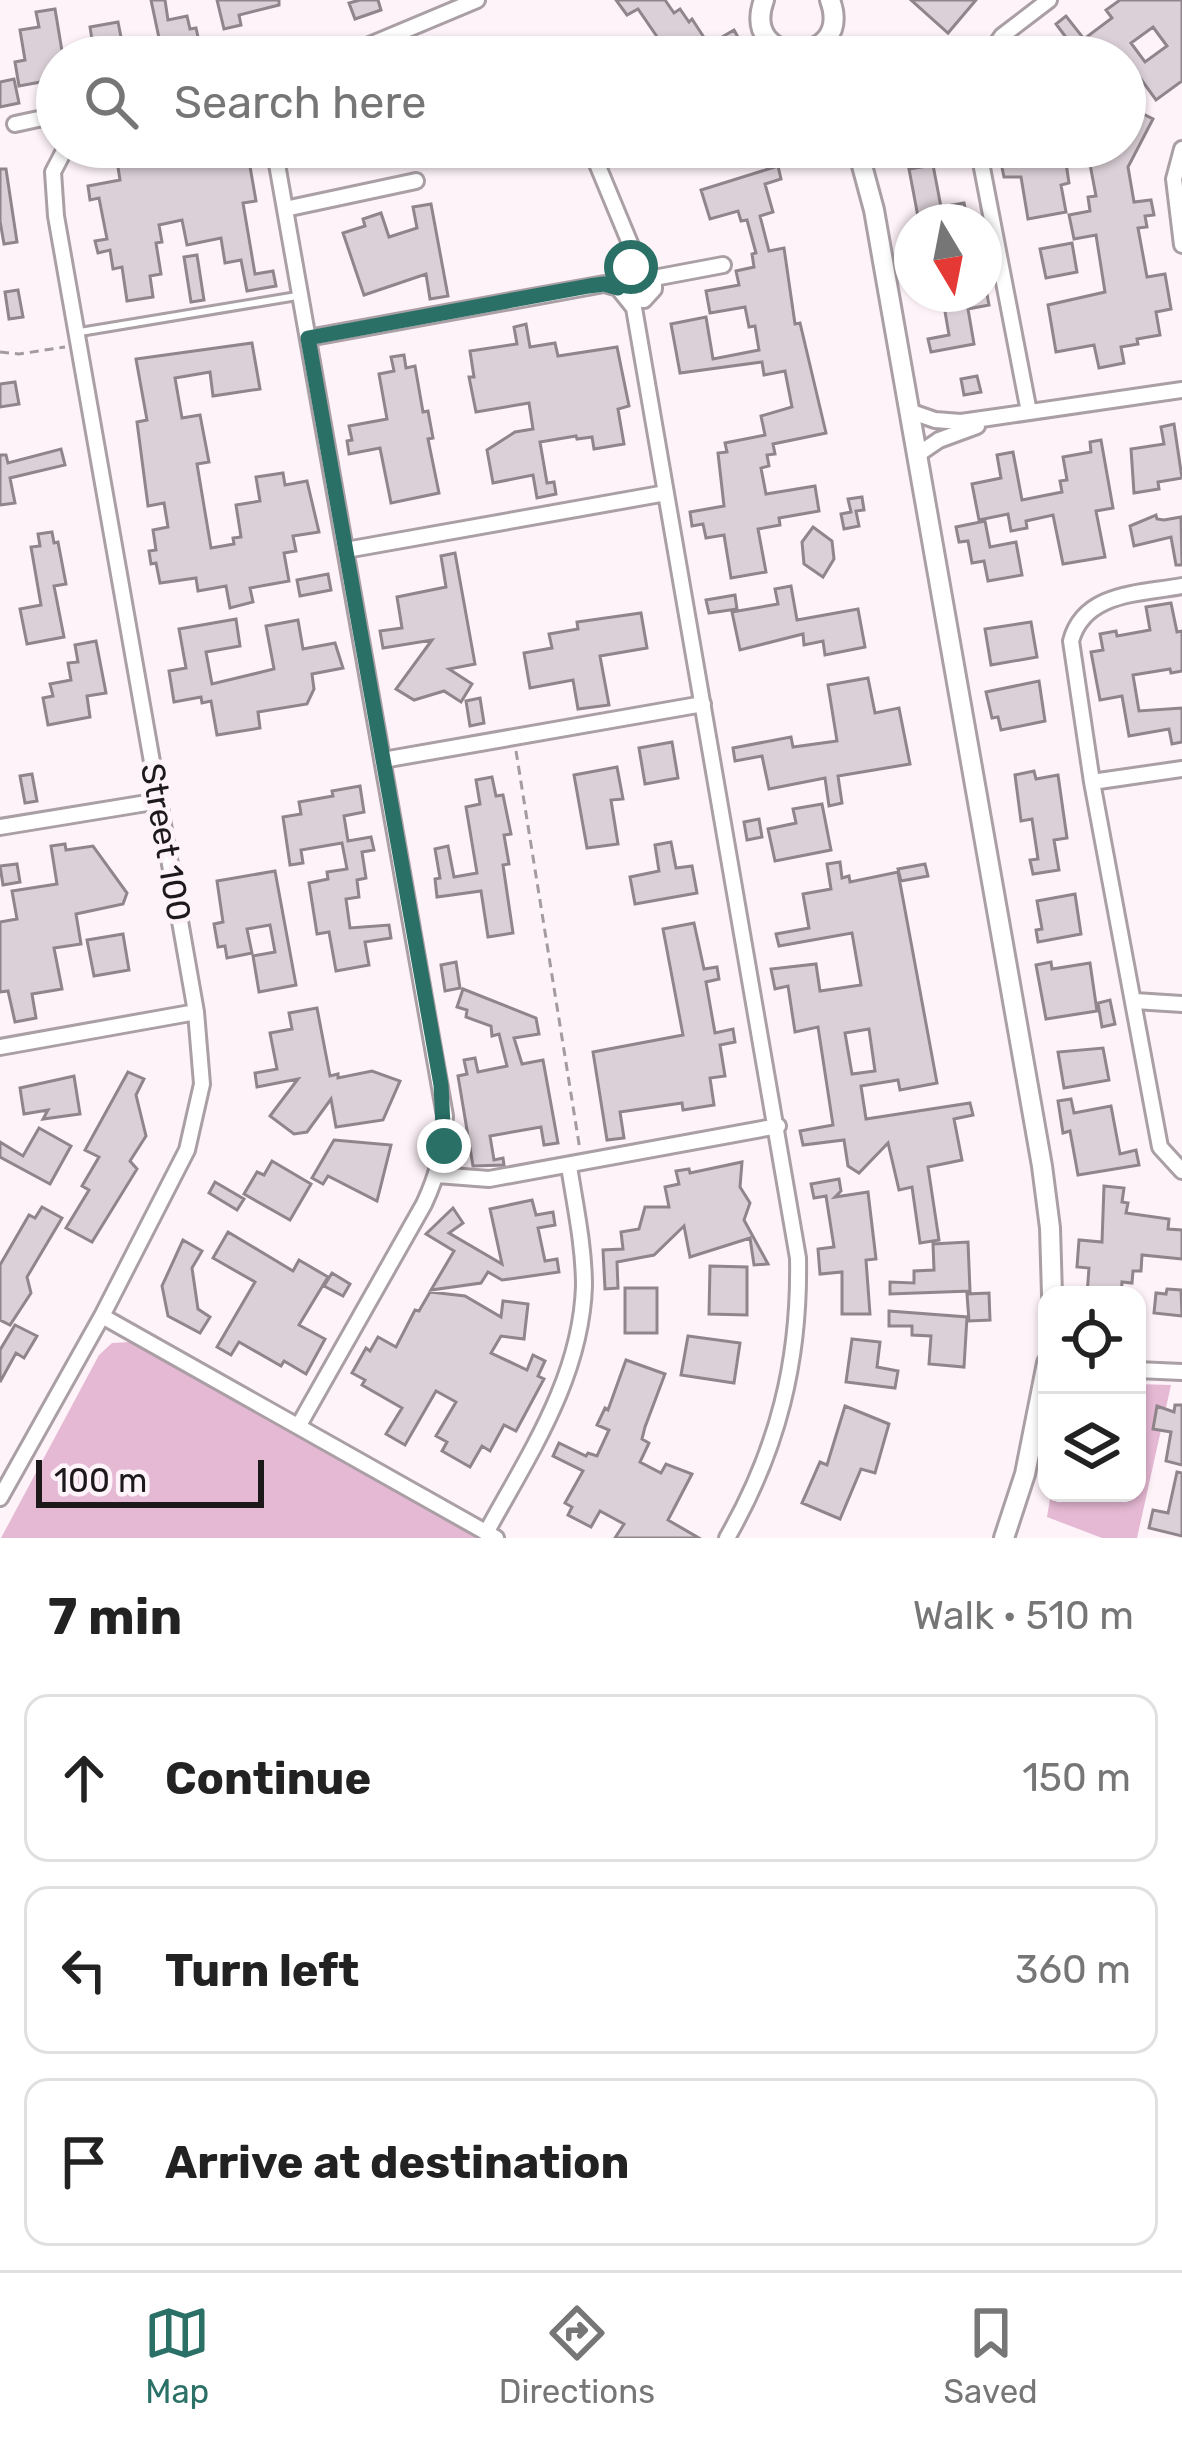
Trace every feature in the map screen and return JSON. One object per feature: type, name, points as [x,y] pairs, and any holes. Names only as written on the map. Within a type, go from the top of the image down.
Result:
[{"type":"street","points":[[391,36],[477,0]]},
{"type":"street","points":[[830,0],[834,23]]},
{"type":"street","points":[[830,36],[851,0]]},
{"type":"street","points":[[1002,36],[1049,0]]},
{"type":"street","points":[[760,2],[766,36]]},
{"type":"street","points":[[15,124],[36,120]]},
{"type":"street","points":[[1182,149],[1174,179],[1182,244]]},
{"type":"street","name":"Street 100","points":[[0,1498],[172,1180],[197,1118],[202,1084],[196,1012],[52,196],[55,168]]},
{"type":"street","points":[[278,168],[443,1101],[444,1146],[437,1175],[299,1425]]},
{"type":"street","points":[[599,168],[639,266]]},
{"type":"street","points":[[863,168],[874,210],[1042,1166],[1052,1286]]},
{"type":"street","points":[[982,168],[1029,412]]},
{"type":"street","points":[[285,209],[416,182]]},
{"type":"street","points":[[654,278],[723,265]]},
{"type":"street","points":[[308,338],[604,284],[624,293],[644,300],[654,289],[654,278],[648,267],[620,274],[624,293],[666,493],[798,1258],[795,1357],[770,1452],[727,1538]]},
{"type":"street","points":[[909,411],[949,422],[1182,389]]},
{"type":"street","points":[[917,455],[951,435],[1005,417]]},
{"type":"street","points":[[346,550],[666,493]]},
{"type":"street","points":[[1182,586],[1100,602],[1085,611],[1071,641],[1092,782],[1160,1147],[1182,1172]]},
{"type":"street","points":[[383,760],[703,704]]},
{"type":"street","points":[[1092,782],[1182,769]]},
{"type":"street","points":[[0,827],[159,801]]},
{"type":"street","points":[[1135,1001],[1182,1004]]},
{"type":"street","points":[[0,1047],[196,1012]]},
{"type":"street","points":[[437,1175],[488,1179],[778,1126]]},
{"type":"street","points":[[102,1316],[491,1536],[574,1358],[584,1281],[576,1165]]},
{"type":"street","points":[[1146,1370],[1182,1372]]},
{"type":"street","points":[[1004,1538],[1025,1474],[1042,1394]]},
{"type":"lane","points":[[77,339],[301,295]]},
{"type":"path","points":[[0,352],[35,352],[77,339]]},
{"type":"path","points":[[514,737],[576,1165]]},
{"type":"shaded area","points":[[130,1342],[478,1538],[1,1538],[99,1355],[112,1343]]},
{"type":"shaded area","points":[[1146,1384],[1171,1385],[1146,1498]]},
{"type":"shaded area","points":[[1050,1502],[1145,1502],[1137,1538],[1102,1538],[1047,1517]]},
{"type":"building","points":[[151,0],[165,0],[168,20],[187,16],[198,36],[159,36]]},
{"type":"building","points":[[217,0],[279,0],[279,5],[239,15],[241,25],[224,29]]},
{"type":"building","points":[[378,0],[381,10],[355,19],[349,3]]},
{"type":"building","points":[[616,0],[665,0],[674,13],[680,9],[689,22],[692,19],[703,36],[657,36],[638,9],[627,15]]},
{"type":"building","points":[[911,0],[976,0],[948,33]]},
{"type":"building","points":[[1120,0],[1182,0],[1182,81],[1156,100],[1146,86],[1146,61],[1167,46],[1153,27],[1141,36],[1088,36],[1112,18],[1106,10]]},
{"type":"building","points":[[55,9],[60,36],[36,36],[36,83],[19,86],[15,62],[25,60],[20,30],[39,27],[36,12]]},
{"type":"building","points":[[1066,16],[1082,36],[1065,36],[1056,24]]},
{"type":"building","points":[[118,22],[121,36],[91,36],[90,27]]},
{"type":"building","points":[[14,79],[19,103],[0,107],[0,82]]},
{"type":"building","points":[[118,168],[250,168],[256,201],[243,203],[255,274],[273,271],[276,286],[247,291],[241,260],[225,263],[221,238],[187,245],[182,220],[159,225],[162,242],[156,243],[161,274],[150,276],[153,297],[127,301],[122,267],[113,269],[110,250],[98,253],[95,241],[107,239],[99,198],[90,200],[88,186],[120,180]]},
{"type":"building","points":[[778,168],[781,179],[765,184],[773,212],[760,216],[769,251],[784,248],[795,324],[800,323],[826,433],[773,444],[775,454],[767,455],[769,466],[761,468],[766,494],[815,486],[819,511],[779,518],[780,525],[758,529],[766,572],[731,578],[724,535],[706,538],[703,524],[692,526],[690,512],[724,506],[718,453],[727,452],[725,443],[765,435],[761,416],[792,407],[785,371],[764,375],[762,362],[680,373],[671,324],[706,317],[713,359],[759,350],[755,326],[749,327],[745,307],[710,313],[706,291],[739,285],[736,271],[754,267],[752,254],[756,253],[747,220],[741,221],[738,211],[710,219],[701,190]]},
{"type":"building","points":[[934,168],[940,204],[916,204],[909,169]]},
{"type":"building","points":[[1002,168],[1067,168],[1069,183],[1061,185],[1066,212],[1028,219],[1021,177],[1004,177]]},
{"type":"building","points":[[1091,168],[1128,168],[1134,202],[1151,200],[1154,215],[1145,216],[1147,227],[1138,228],[1147,277],[1165,274],[1171,309],[1156,312],[1160,335],[1121,347],[1124,363],[1099,368],[1094,345],[1056,352],[1048,305],[1105,292],[1096,235],[1074,239],[1069,215],[1090,211],[1088,197],[1096,196]]},
{"type":"building","points":[[0,169],[6,169],[17,242],[4,244],[0,221]]},
{"type":"building","points":[[431,204],[448,296],[430,299],[426,274],[364,295],[343,233],[365,226],[363,219],[381,213],[389,237],[417,228],[413,207]]},
{"type":"building","points":[[1072,243],[1077,272],[1046,278],[1040,249]]},
{"type":"building","points":[[197,255],[204,300],[191,302],[184,257]]},
{"type":"building","points":[[18,290],[23,317],[9,319],[5,292]]},
{"type":"building","points":[[945,312],[969,312],[974,344],[931,352],[928,339],[949,335]]},
{"type":"building","points":[[526,324],[530,347],[555,343],[558,356],[617,347],[629,406],[618,409],[624,444],[594,449],[592,437],[576,436],[540,442],[547,483],[554,482],[556,494],[537,498],[533,475],[493,483],[487,450],[515,432],[533,429],[529,403],[476,412],[469,377],[474,377],[470,351],[517,344],[514,327]]},
{"type":"building","points":[[252,343],[260,389],[213,396],[210,372],[175,378],[182,418],[200,415],[209,462],[197,464],[211,548],[234,544],[233,538],[241,537],[236,505],[260,501],[256,477],[283,473],[285,485],[307,481],[319,532],[293,536],[296,551],[284,553],[289,581],[250,588],[253,602],[230,608],[226,586],[198,591],[196,578],[160,583],[156,563],[151,564],[149,551],[156,550],[153,530],[168,527],[164,503],[148,506],[137,422],[147,420],[136,359]]},
{"type":"building","points":[[404,355],[406,368],[415,366],[423,412],[428,411],[433,438],[428,439],[439,493],[391,503],[380,448],[349,454],[347,441],[352,440],[349,426],[387,419],[379,374],[394,371],[391,357]]},
{"type":"building","points":[[977,376],[981,392],[964,395],[961,379]]},
{"type":"building","points":[[15,382],[19,404],[0,407],[0,384]]},
{"type":"building","points":[[1174,424],[1182,478],[1158,482],[1159,489],[1134,493],[1131,449],[1164,444],[1161,427]]},
{"type":"building","points":[[1101,440],[1113,508],[1096,511],[1105,557],[1063,564],[1053,515],[1026,521],[1027,528],[1011,531],[1008,514],[979,520],[972,484],[1001,478],[997,455],[1013,452],[1022,500],[1062,492],[1060,481],[1067,480],[1063,457],[1091,452],[1090,442]]},
{"type":"building","points":[[61,449],[65,465],[10,478],[15,503],[0,505],[0,455],[6,455],[8,463]]},
{"type":"building","points":[[862,497],[864,510],[856,511],[859,526],[844,529],[841,514],[851,512],[848,499]]},
{"type":"building","points":[[1156,515],[1164,520],[1181,517],[1182,565],[1176,565],[1171,537],[1134,546],[1130,526]]},
{"type":"building","points":[[985,521],[990,547],[1016,542],[1022,575],[988,581],[984,561],[972,563],[968,541],[959,542],[956,527]]},
{"type":"building","points":[[813,527],[832,541],[834,559],[823,577],[804,564],[802,542]]},
{"type":"building","points":[[52,532],[66,584],[54,586],[64,637],[27,644],[20,609],[41,605],[31,547],[40,546],[38,534]]},
{"type":"building","points":[[455,553],[475,664],[449,669],[472,684],[461,702],[444,691],[414,700],[396,689],[432,640],[383,648],[380,631],[402,628],[397,597],[446,587],[441,556]]},
{"type":"building","points":[[328,574],[331,590],[300,596],[297,580]]},
{"type":"building","points":[[791,586],[797,620],[858,609],[865,647],[825,655],[823,641],[804,645],[803,634],[740,650],[732,612],[778,604],[775,589]]},
{"type":"building","points":[[735,595],[737,609],[709,613],[706,600]]},
{"type":"building","points":[[1171,603],[1177,632],[1182,631],[1182,671],[1133,675],[1139,711],[1182,708],[1182,742],[1172,744],[1169,729],[1129,736],[1122,696],[1100,700],[1091,652],[1103,650],[1100,634],[1150,630],[1146,607]]},
{"type":"building","points":[[641,613],[647,648],[600,656],[609,705],[578,709],[573,680],[530,688],[524,653],[552,648],[549,634],[578,629],[577,622]]},
{"type":"building","points":[[236,619],[240,646],[206,652],[212,684],[274,669],[266,626],[298,620],[303,649],[335,643],[343,668],[312,674],[314,689],[307,704],[258,712],[260,728],[217,735],[211,701],[202,703],[201,697],[174,702],[169,671],[186,668],[179,629]]},
{"type":"building","points":[[1031,622],[1037,657],[991,665],[985,629]]},
{"type":"building","points":[[96,641],[106,693],[87,696],[90,717],[48,725],[43,698],[53,696],[50,684],[71,680],[68,663],[78,662],[75,645]]},
{"type":"building","points":[[868,678],[875,713],[899,708],[910,764],[838,776],[842,803],[829,806],[825,778],[769,789],[762,756],[735,761],[733,748],[791,737],[793,747],[837,741],[828,685]]},
{"type":"building","points":[[1039,681],[1045,721],[1001,730],[998,717],[992,718],[986,692]]},
{"type":"building","points":[[480,698],[484,723],[470,726],[466,701]]},
{"type":"building","points":[[672,742],[678,778],[645,784],[639,748]]},
{"type":"building","points":[[617,767],[623,799],[611,800],[618,844],[587,848],[574,775]]},
{"type":"building","points":[[1034,771],[1036,779],[1058,775],[1067,838],[1054,840],[1059,870],[1033,874],[1030,860],[1038,859],[1032,819],[1021,821],[1015,775]]},
{"type":"building","points":[[32,774],[37,801],[25,803],[20,776]]},
{"type":"building","points":[[492,777],[496,796],[503,795],[511,834],[504,835],[509,864],[503,865],[513,933],[488,937],[481,891],[437,897],[435,879],[440,878],[435,849],[448,846],[454,877],[477,873],[466,807],[480,804],[476,780]]},
{"type":"building","points":[[360,786],[364,812],[344,816],[348,841],[371,837],[374,850],[362,852],[366,878],[357,880],[359,897],[346,899],[350,928],[389,925],[391,938],[365,942],[369,965],[336,971],[329,932],[317,934],[309,883],[328,879],[327,872],[347,869],[342,843],[301,850],[303,863],[290,865],[283,817],[301,814],[299,802]]},
{"type":"building","points":[[822,804],[831,850],[775,861],[768,829],[796,823],[793,809]]},
{"type":"building","points":[[759,819],[762,837],[747,840],[744,822]]},
{"type":"building","points":[[671,842],[676,868],[692,866],[697,893],[635,904],[630,877],[659,871],[655,845]]},
{"type":"building","points":[[65,844],[66,850],[93,846],[127,893],[123,904],[76,914],[81,944],[54,948],[62,989],[32,994],[36,1018],[15,1022],[8,991],[0,992],[0,922],[17,919],[12,891],[57,884],[51,846]]},
{"type":"building","points":[[840,862],[842,878],[849,876],[850,882],[898,872],[937,1083],[900,1090],[898,1080],[861,1086],[866,1119],[970,1103],[973,1115],[954,1119],[962,1160],[928,1167],[939,1240],[920,1243],[912,1187],[899,1190],[888,1143],[859,1173],[848,1166],[844,1140],[803,1145],[800,1131],[833,1125],[818,1027],[795,1032],[788,986],[775,989],[771,969],[816,964],[820,991],[861,985],[852,933],[779,946],[776,934],[809,928],[803,894],[831,889],[827,864]],"holes":[[[869,1029],[875,1071],[852,1074],[845,1033]]]},
{"type":"building","points":[[17,864],[20,882],[3,885],[0,866]]},
{"type":"building","points":[[925,864],[928,876],[901,881],[898,869]]},
{"type":"building","points":[[275,871],[296,985],[259,992],[253,956],[275,952],[270,925],[247,929],[252,953],[227,958],[225,946],[218,947],[214,924],[223,922],[217,881]]},
{"type":"building","points":[[1075,894],[1081,934],[1038,942],[1036,930],[1042,929],[1037,901]]},
{"type":"building","points":[[694,923],[704,969],[717,967],[719,979],[706,982],[715,1033],[733,1029],[735,1042],[720,1045],[725,1076],[710,1078],[714,1105],[683,1110],[682,1103],[620,1112],[624,1138],[607,1140],[593,1052],[683,1035],[663,929]]},
{"type":"building","points":[[123,934],[129,970],[94,976],[87,940]]},
{"type":"building","points":[[456,962],[460,988],[445,991],[441,965]]},
{"type":"building","points":[[1051,962],[1052,969],[1090,963],[1097,1011],[1046,1019],[1036,965]]},
{"type":"building","points":[[463,989],[536,1018],[539,1034],[514,1038],[522,1064],[543,1060],[558,1143],[544,1145],[541,1127],[490,1136],[494,1160],[503,1158],[504,1165],[473,1166],[458,1076],[467,1074],[464,1060],[475,1058],[478,1072],[507,1066],[499,1034],[492,1036],[491,1026],[466,1017],[467,1010],[457,1007]]},
{"type":"building","points":[[1110,1000],[1115,1024],[1102,1027],[1098,1003]]},
{"type":"building","points":[[317,1008],[330,1076],[372,1071],[400,1081],[383,1120],[336,1127],[331,1099],[307,1132],[294,1134],[270,1116],[298,1079],[257,1087],[255,1073],[277,1069],[270,1033],[292,1029],[289,1013]]},
{"type":"building","points":[[1103,1048],[1109,1080],[1064,1088],[1058,1052]]},
{"type":"building","points":[[128,1072],[144,1079],[136,1095],[146,1136],[130,1161],[137,1169],[92,1242],[66,1228],[89,1190],[82,1186],[99,1157],[85,1150]]},
{"type":"building","points":[[74,1076],[80,1114],[43,1119],[48,1110],[24,1114],[20,1088]]},
{"type":"building","points":[[1071,1099],[1074,1113],[1111,1106],[1120,1154],[1136,1150],[1139,1165],[1078,1175],[1070,1131],[1063,1133],[1058,1101]]},
{"type":"building","points":[[39,1128],[71,1146],[50,1184],[0,1157],[0,1142],[23,1156]]},
{"type":"building","points":[[334,1140],[391,1145],[377,1201],[328,1176],[323,1184],[312,1178]]},
{"type":"building","points":[[272,1161],[311,1184],[290,1220],[244,1194],[257,1172],[264,1175]]},
{"type":"building","points":[[742,1162],[740,1187],[750,1203],[744,1220],[768,1264],[754,1265],[750,1238],[690,1257],[684,1226],[654,1255],[617,1262],[618,1288],[605,1289],[603,1250],[623,1249],[621,1232],[639,1229],[645,1207],[669,1207],[665,1187],[679,1184],[676,1171],[689,1169],[690,1173]]},
{"type":"building","points":[[839,1179],[841,1191],[835,1197],[868,1192],[876,1259],[866,1260],[870,1314],[842,1314],[842,1272],[820,1274],[818,1249],[834,1247],[826,1196],[814,1198],[811,1184]]},
{"type":"building","points":[[215,1182],[244,1199],[237,1210],[209,1193]]},
{"type":"building","points":[[1104,1186],[1124,1188],[1126,1213],[1169,1219],[1168,1229],[1182,1230],[1182,1259],[1142,1255],[1141,1271],[1133,1271],[1132,1283],[1088,1286],[1089,1268],[1077,1267],[1079,1240],[1102,1242]]},
{"type":"building","points":[[532,1200],[536,1215],[553,1212],[555,1225],[538,1228],[545,1261],[557,1259],[559,1272],[502,1280],[488,1272],[481,1283],[431,1290],[454,1251],[426,1234],[453,1208],[463,1223],[449,1233],[502,1264],[490,1209]]},
{"type":"building","points":[[42,1207],[62,1218],[27,1277],[31,1293],[10,1325],[0,1320],[0,1265],[29,1215],[35,1218]]},
{"type":"building","points":[[228,1232],[293,1271],[299,1260],[328,1277],[299,1325],[325,1339],[306,1374],[239,1342],[231,1355],[217,1347],[255,1282],[213,1258]]},
{"type":"building","points":[[183,1240],[202,1251],[192,1268],[198,1309],[210,1317],[200,1333],[168,1316],[162,1286]]},
{"type":"building","points":[[968,1242],[970,1291],[890,1294],[890,1282],[914,1283],[914,1271],[934,1270],[933,1244]]},
{"type":"building","points":[[710,1266],[747,1267],[747,1315],[709,1314]]},
{"type":"building","points":[[332,1273],[350,1284],[343,1296],[324,1286]]},
{"type":"building","points":[[625,1288],[657,1288],[657,1333],[625,1333]]},
{"type":"building","points":[[1167,1289],[1181,1290],[1182,1316],[1154,1313],[1156,1293],[1166,1294]]},
{"type":"building","points":[[430,1292],[465,1296],[501,1317],[503,1301],[528,1304],[524,1339],[501,1336],[491,1353],[527,1370],[533,1355],[545,1361],[538,1376],[544,1379],[516,1431],[504,1425],[490,1451],[482,1446],[470,1467],[442,1451],[447,1442],[436,1436],[456,1402],[436,1391],[405,1445],[386,1434],[402,1408],[362,1385],[365,1380],[352,1373],[378,1337],[396,1347]]},
{"type":"building","points":[[989,1293],[990,1320],[969,1321],[967,1294]]},
{"type":"building","points":[[889,1311],[967,1317],[964,1367],[929,1364],[931,1336],[912,1335],[912,1326],[889,1326]]},
{"type":"building","points":[[15,1325],[37,1336],[24,1358],[16,1353],[0,1382],[0,1350]]},
{"type":"building","points":[[688,1336],[740,1343],[734,1383],[681,1375]]},
{"type":"building","points":[[852,1339],[880,1342],[877,1367],[898,1371],[895,1388],[846,1382]]},
{"type":"building","points":[[626,1360],[665,1374],[645,1427],[642,1439],[649,1443],[640,1462],[661,1473],[666,1464],[692,1474],[668,1520],[699,1538],[615,1538],[624,1524],[600,1511],[591,1527],[568,1515],[572,1507],[565,1503],[583,1471],[553,1456],[559,1443],[597,1456],[609,1430],[597,1425],[605,1408],[608,1410]]},
{"type":"building","points":[[1175,1405],[1182,1405],[1182,1465],[1166,1461],[1171,1432],[1153,1429],[1157,1406],[1174,1412]]},
{"type":"building","points":[[845,1406],[889,1424],[875,1473],[861,1469],[840,1519],[802,1503],[820,1462],[827,1465]]},
{"type":"building","points":[[1177,1472],[1182,1473],[1182,1536],[1149,1528],[1153,1510],[1168,1513]]},
{"type":"route","points":[[444,1146],[441,1085],[308,338],[589,286],[618,288],[620,274],[631,267]]}]
